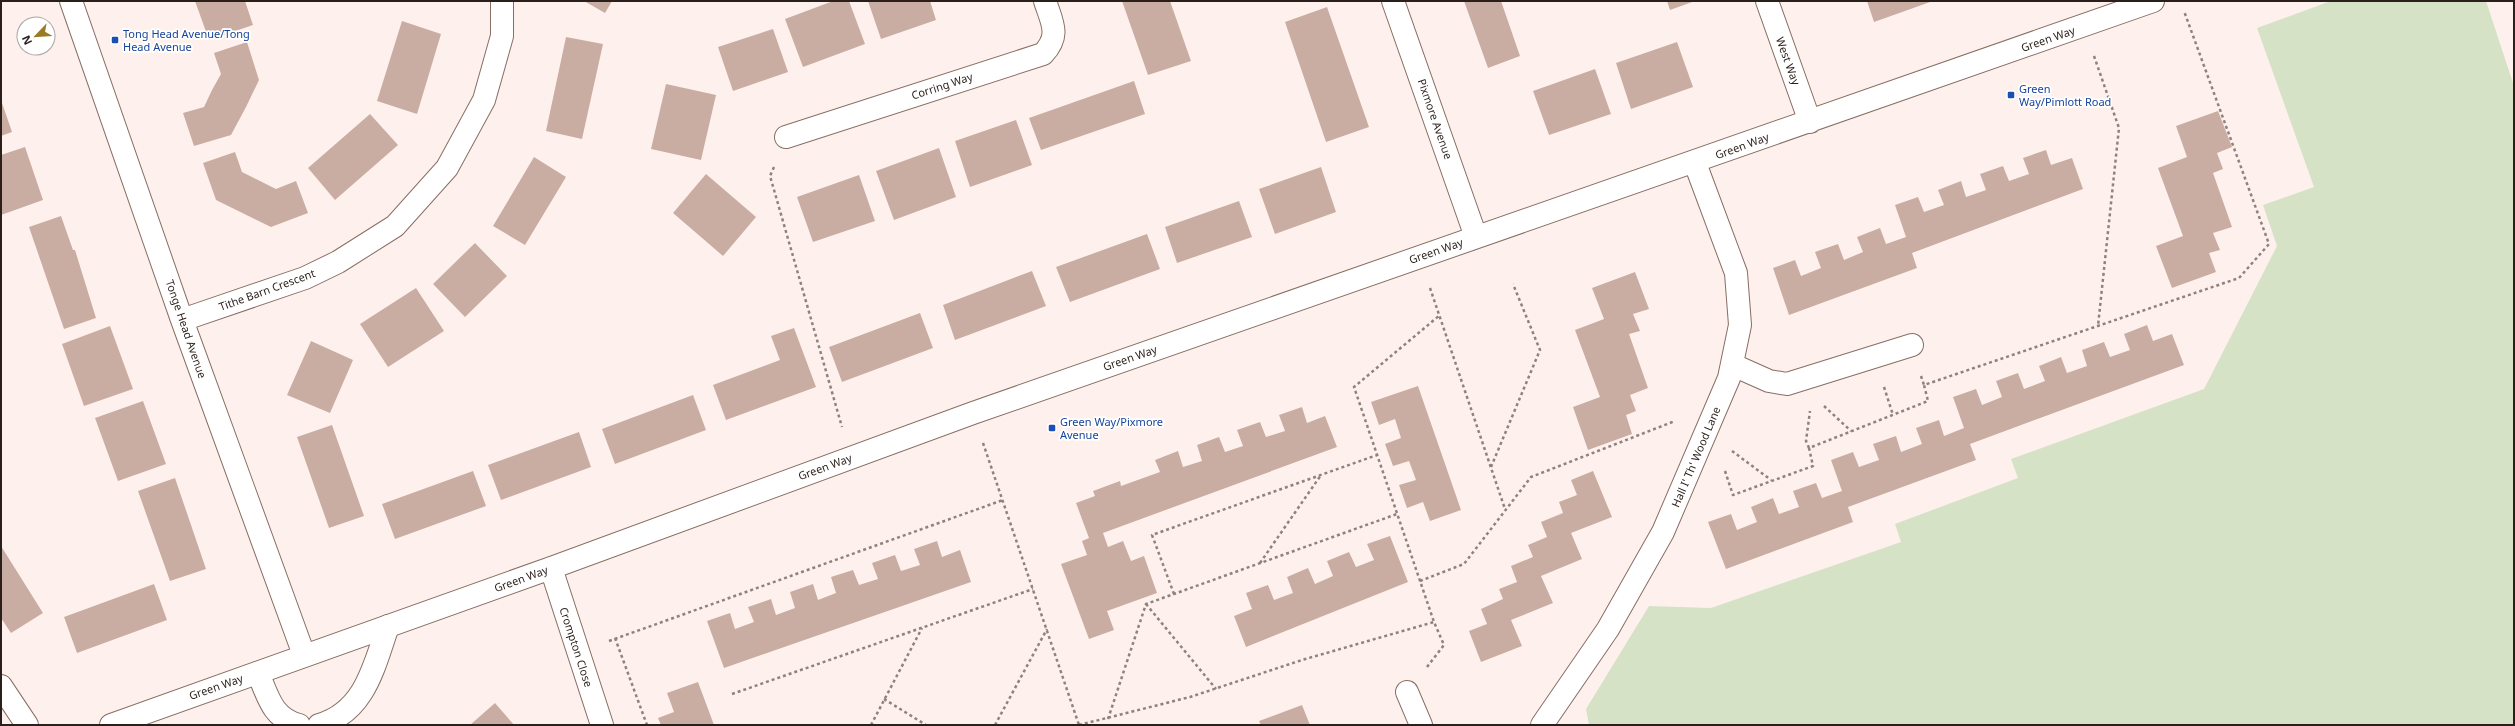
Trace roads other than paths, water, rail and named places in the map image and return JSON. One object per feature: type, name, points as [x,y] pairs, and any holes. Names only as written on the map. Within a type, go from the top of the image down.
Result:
[{"type":"street","name":"Tonge Head Avenue","points":[[71,1],[182,320],[304,655]]},
{"type":"street","name":"Tithe Barn Crescent","points":[[182,320],[305,278],[338,262],[395,226],[447,168],[484,100],[502,36],[502,1]]},
{"type":"street","name":"Corring Way","points":[[786,137],[1043,54],[1052,44],[1055,32],[1045,1]]},
{"type":"street","name":"Pixmore Avenue","points":[[1393,1],[1476,237]]},
{"type":"street","name":"West Way","points":[[1766,1],[1810,122]]},
{"type":"street","name":"Green Way","points":[[111,725],[551,568],[973,413],[1476,237],[1695,163],[2083,27],[2146,2]]},
{"type":"street","name":"Hall I' Th' Wood Lane","points":[[1542,725],[1608,629],[1663,532],[1712,431],[1718,404],[1733,365],[1740,325],[1736,273],[1695,163]]},
{"type":"street","points":[[1733,365],[1769,381],[1787,384],[1912,345]]},
{"type":"street","name":"Crompton Close","points":[[551,568],[602,725]]},
{"type":"street","points":[[319,725],[330,722],[348,711],[366,688],[388,626]]},
{"type":"street","points":[[258,673],[271,705],[285,721],[299,725]]},
{"type":"street","points":[[1,686],[27,725]]},
{"type":"street","points":[[1406,692],[1421,725]]},
{"type":"place","name":"Tong Head Avenue/Tong Head Avenue","points":[[115,40]]},
{"type":"place","name":"Green Way/Pimlott Road","points":[[2011,95]]},
{"type":"place","name":"Green Way/Pixmore Avenue","points":[[1052,428]]}]
